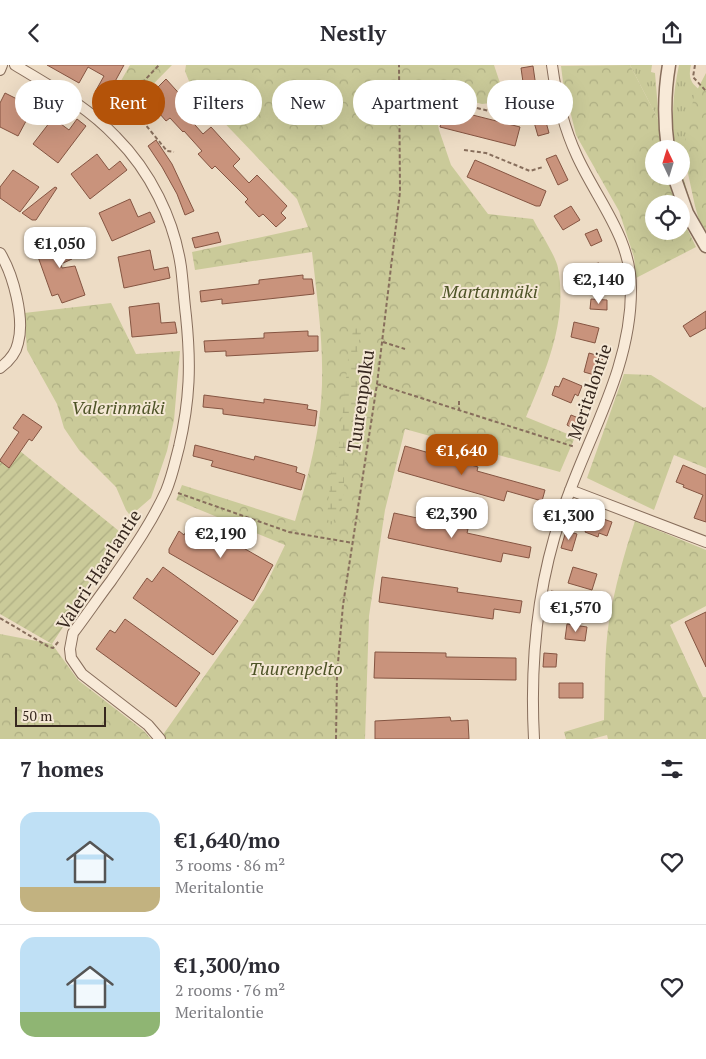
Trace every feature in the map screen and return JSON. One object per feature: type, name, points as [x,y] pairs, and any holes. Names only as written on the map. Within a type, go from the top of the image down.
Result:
[{"type":"street","points":[[0,70],[2,65]]},
{"type":"street","name":"Valeri-Haarlantie","points":[[14,65],[78,103],[118,138],[147,178],[166,216],[181,267],[190,362],[187,409],[176,461],[151,522],[73,633],[70,649],[71,658],[82,673],[148,725],[160,739]]},
{"type":"street","name":"Meritalontie","points":[[534,739],[534,675],[538,617],[549,555],[570,491],[611,393],[627,331],[631,291],[631,276],[623,243],[587,175],[569,135],[552,65]]},
{"type":"street","points":[[667,140],[664,122],[665,88],[669,65]]},
{"type":"street","points":[[677,185],[688,213],[706,246]]},
{"type":"street","points":[[0,253],[12,281],[17,300],[20,330],[15,352],[0,368]]},
{"type":"street","points":[[570,491],[706,542]]},
{"type":"path","points":[[145,80],[159,65]]},
{"type":"path","name":"Tuurenpolku","points":[[336,739],[337,674],[343,605],[378,384],[400,192],[399,65]]},
{"type":"path","points":[[695,65],[693,77],[706,91]]},
{"type":"path","points":[[145,125],[166,151],[174,152]]},
{"type":"path","points":[[464,150],[486,153],[530,171],[543,167]]},
{"type":"path","points":[[382,342],[405,349]]},
{"type":"path","points":[[378,384],[577,448]]},
{"type":"path","points":[[459,401],[460,411]]},
{"type":"path","points":[[166,489],[289,531],[353,543]]},
{"type":"path","points":[[0,618],[53,647],[63,635]]},
{"type":"green space","points":[[130,65],[172,65],[157,80],[121,80]]},
{"type":"green space","name":"Tuurenpelto","points":[[186,65],[494,65],[499,80],[487,80],[487,103],[482,104],[477,103],[477,80],[353,80],[353,125],[438,125],[451,165],[488,214],[533,219],[557,263],[560,287],[558,326],[548,363],[526,417],[575,437],[560,472],[405,429],[385,510],[369,616],[365,739],[160,739],[264,589],[285,545],[176,500],[182,485],[295,521],[315,446],[322,378],[321,336],[312,252],[195,270],[192,252],[308,227],[297,199],[226,125],[262,125],[262,80],[188,80],[185,71]]},
{"type":"green space","points":[[630,65],[652,65],[651,72],[655,73],[659,121]]},
{"type":"green space","points":[[630,65],[659,121],[662,140],[645,140],[645,185],[670,185],[673,195],[645,195],[645,240],[690,240],[690,235],[696,247],[636,278],[634,257],[619,211],[576,135],[573,123],[573,80],[563,80],[561,66]]},
{"type":"green space","points":[[679,65],[691,65],[690,75],[693,83],[706,95],[706,132],[690,153],[690,140],[674,140],[673,107]]},
{"type":"green space","points":[[706,73],[706,231],[699,220],[695,206],[690,183],[690,140],[685,140],[694,96]]},
{"type":"green space","points":[[683,185],[685,185],[688,195]]},
{"type":"green space","name":"Valerinmäki","points":[[111,303],[136,354],[180,351],[174,420],[167,451],[151,498],[136,511],[132,518],[126,510],[116,487],[79,450],[64,428],[57,404],[27,350],[24,313]]},
{"type":"green space","points":[[359,319],[362,328],[357,349],[359,401],[357,415],[348,437],[344,469],[344,492],[339,510],[331,525],[327,518],[331,474],[340,442],[348,359],[354,325]]},
{"type":"green space","points":[[624,374],[651,375],[704,408],[706,407],[706,468],[674,455],[654,510],[587,478]]},
{"type":"green space","points":[[20,451],[119,531],[116,545],[52,644],[0,614],[0,461],[9,467]]},
{"type":"green space","points":[[635,521],[706,550],[706,606],[670,625],[703,697],[706,697],[706,739],[608,739],[607,735],[592,739],[566,739],[564,732],[604,720],[607,633],[620,571]]},
{"type":"green space","points":[[0,634],[52,644],[78,680],[144,731],[151,739],[0,739]]},
{"type":"building","points":[[47,65],[124,65],[116,80],[102,80],[104,76],[88,67],[81,80],[74,80]]},
{"type":"building","points":[[533,66],[535,80],[523,80],[521,68]]},
{"type":"building","points":[[165,80],[175,89],[175,123],[170,118],[165,120]]},
{"type":"building","points":[[5,93],[15,98],[15,125],[24,125],[18,136],[0,127],[0,103]]},
{"type":"building","points":[[477,116],[487,119],[487,125],[512,125],[520,127],[515,146],[440,127],[441,125],[477,125]]},
{"type":"building","points":[[82,123],[86,126],[58,163],[33,144],[48,125],[62,125],[69,130],[73,125],[82,125]]},
{"type":"building","points":[[176,125],[195,125],[203,134],[211,127],[240,159],[233,166],[249,183],[257,175],[287,206],[281,213],[286,218],[276,227],[263,214],[259,217],[245,202],[248,199],[215,166],[212,169],[198,154],[202,151]]},
{"type":"building","points":[[535,125],[547,125],[549,133],[538,136]]},
{"type":"building","points":[[156,140],[172,164],[194,211],[185,215],[177,194],[148,146]]},
{"type":"building","points":[[97,154],[109,170],[120,161],[127,170],[90,199],[71,174]]},
{"type":"building","points":[[556,155],[568,180],[558,185],[546,159]]},
{"type":"building","points":[[475,160],[546,191],[540,206],[467,177]]},
{"type":"building","points":[[13,170],[39,187],[20,212],[0,198],[0,187]]},
{"type":"building","points":[[55,187],[57,188],[36,220],[32,220],[22,213]]},
{"type":"building","points":[[130,199],[138,217],[150,212],[155,222],[112,241],[99,213]]},
{"type":"building","points":[[571,206],[580,220],[563,230],[554,216]]},
{"type":"building","points":[[597,229],[602,241],[591,246],[585,234]]},
{"type":"building","points":[[62,230],[72,259],[61,264],[62,268],[75,266],[85,295],[62,303],[58,294],[52,296],[37,254],[44,252],[41,243],[53,239],[52,234]]},
{"type":"building","points":[[218,232],[221,242],[195,248],[192,238]]},
{"type":"building","points":[[150,250],[154,270],[168,267],[170,278],[124,288],[118,257]]},
{"type":"building","points":[[599,263],[601,280],[580,283],[577,267]]},
{"type":"building","points":[[303,275],[303,279],[312,279],[314,294],[222,304],[222,299],[201,302],[200,291],[259,284],[259,280]]},
{"type":"building","points":[[591,299],[607,300],[607,310],[590,309]]},
{"type":"building","points":[[159,303],[161,323],[175,322],[177,333],[132,337],[129,307]]},
{"type":"building","points":[[706,311],[706,328],[690,337],[683,326]]},
{"type":"building","points":[[574,322],[599,328],[595,343],[571,337]]},
{"type":"building","points":[[308,331],[308,336],[318,336],[318,351],[226,356],[226,351],[205,352],[204,341],[264,338],[264,333]]},
{"type":"building","points":[[589,353],[603,357],[598,376],[584,372]]},
{"type":"building","points":[[563,378],[582,386],[578,396],[575,394],[571,403],[552,395],[555,386],[559,387]]},
{"type":"building","points":[[204,395],[264,403],[264,399],[308,405],[307,409],[317,411],[315,426],[223,414],[223,409],[203,407]]},
{"type":"building","points":[[23,414],[42,427],[32,441],[29,439],[9,468],[0,460],[19,432],[13,428]]},
{"type":"building","points":[[571,415],[581,419],[576,430],[567,425]]},
{"type":"building","points":[[195,445],[254,460],[255,456],[297,467],[296,472],[305,475],[301,490],[211,466],[213,461],[193,456]]},
{"type":"building","points":[[405,446],[478,467],[477,471],[545,490],[542,501],[507,491],[504,501],[398,471]]},
{"type":"building","points":[[683,465],[706,475],[706,522],[694,518],[703,495],[676,482]]},
{"type":"building","points":[[394,513],[468,529],[467,533],[531,547],[529,558],[503,553],[501,562],[388,538]]},
{"type":"building","points":[[592,515],[612,522],[607,536],[599,533],[598,537],[585,532]]},
{"type":"building","points":[[193,519],[273,565],[253,601],[169,553],[169,549],[179,531],[184,535]]},
{"type":"building","points":[[566,531],[577,534],[572,551],[561,548]]},
{"type":"building","points":[[163,567],[238,621],[213,655],[133,598],[147,578],[152,582]]},
{"type":"building","points":[[573,567],[597,574],[592,590],[568,583]]},
{"type":"building","points":[[382,577],[458,588],[457,592],[522,601],[520,613],[494,609],[493,619],[379,602]]},
{"type":"building","points":[[551,591],[563,593],[560,609],[548,607]]},
{"type":"building","points":[[706,612],[706,667],[685,622]]},
{"type":"building","points":[[125,619],[200,673],[176,707],[96,649],[110,630],[115,633]]},
{"type":"building","points":[[567,624],[587,627],[585,641],[565,639]]},
{"type":"building","points":[[375,652],[446,653],[446,657],[516,658],[516,680],[374,678]]},
{"type":"building","points":[[544,653],[557,654],[556,667],[543,667]]},
{"type":"building","points":[[559,683],[583,683],[583,698],[559,698]]},
{"type":"building","points":[[450,717],[451,721],[468,720],[469,739],[375,739],[375,721]]},
{"type":"park label","name":"Martanmäki","points":[[490,292]]}]
